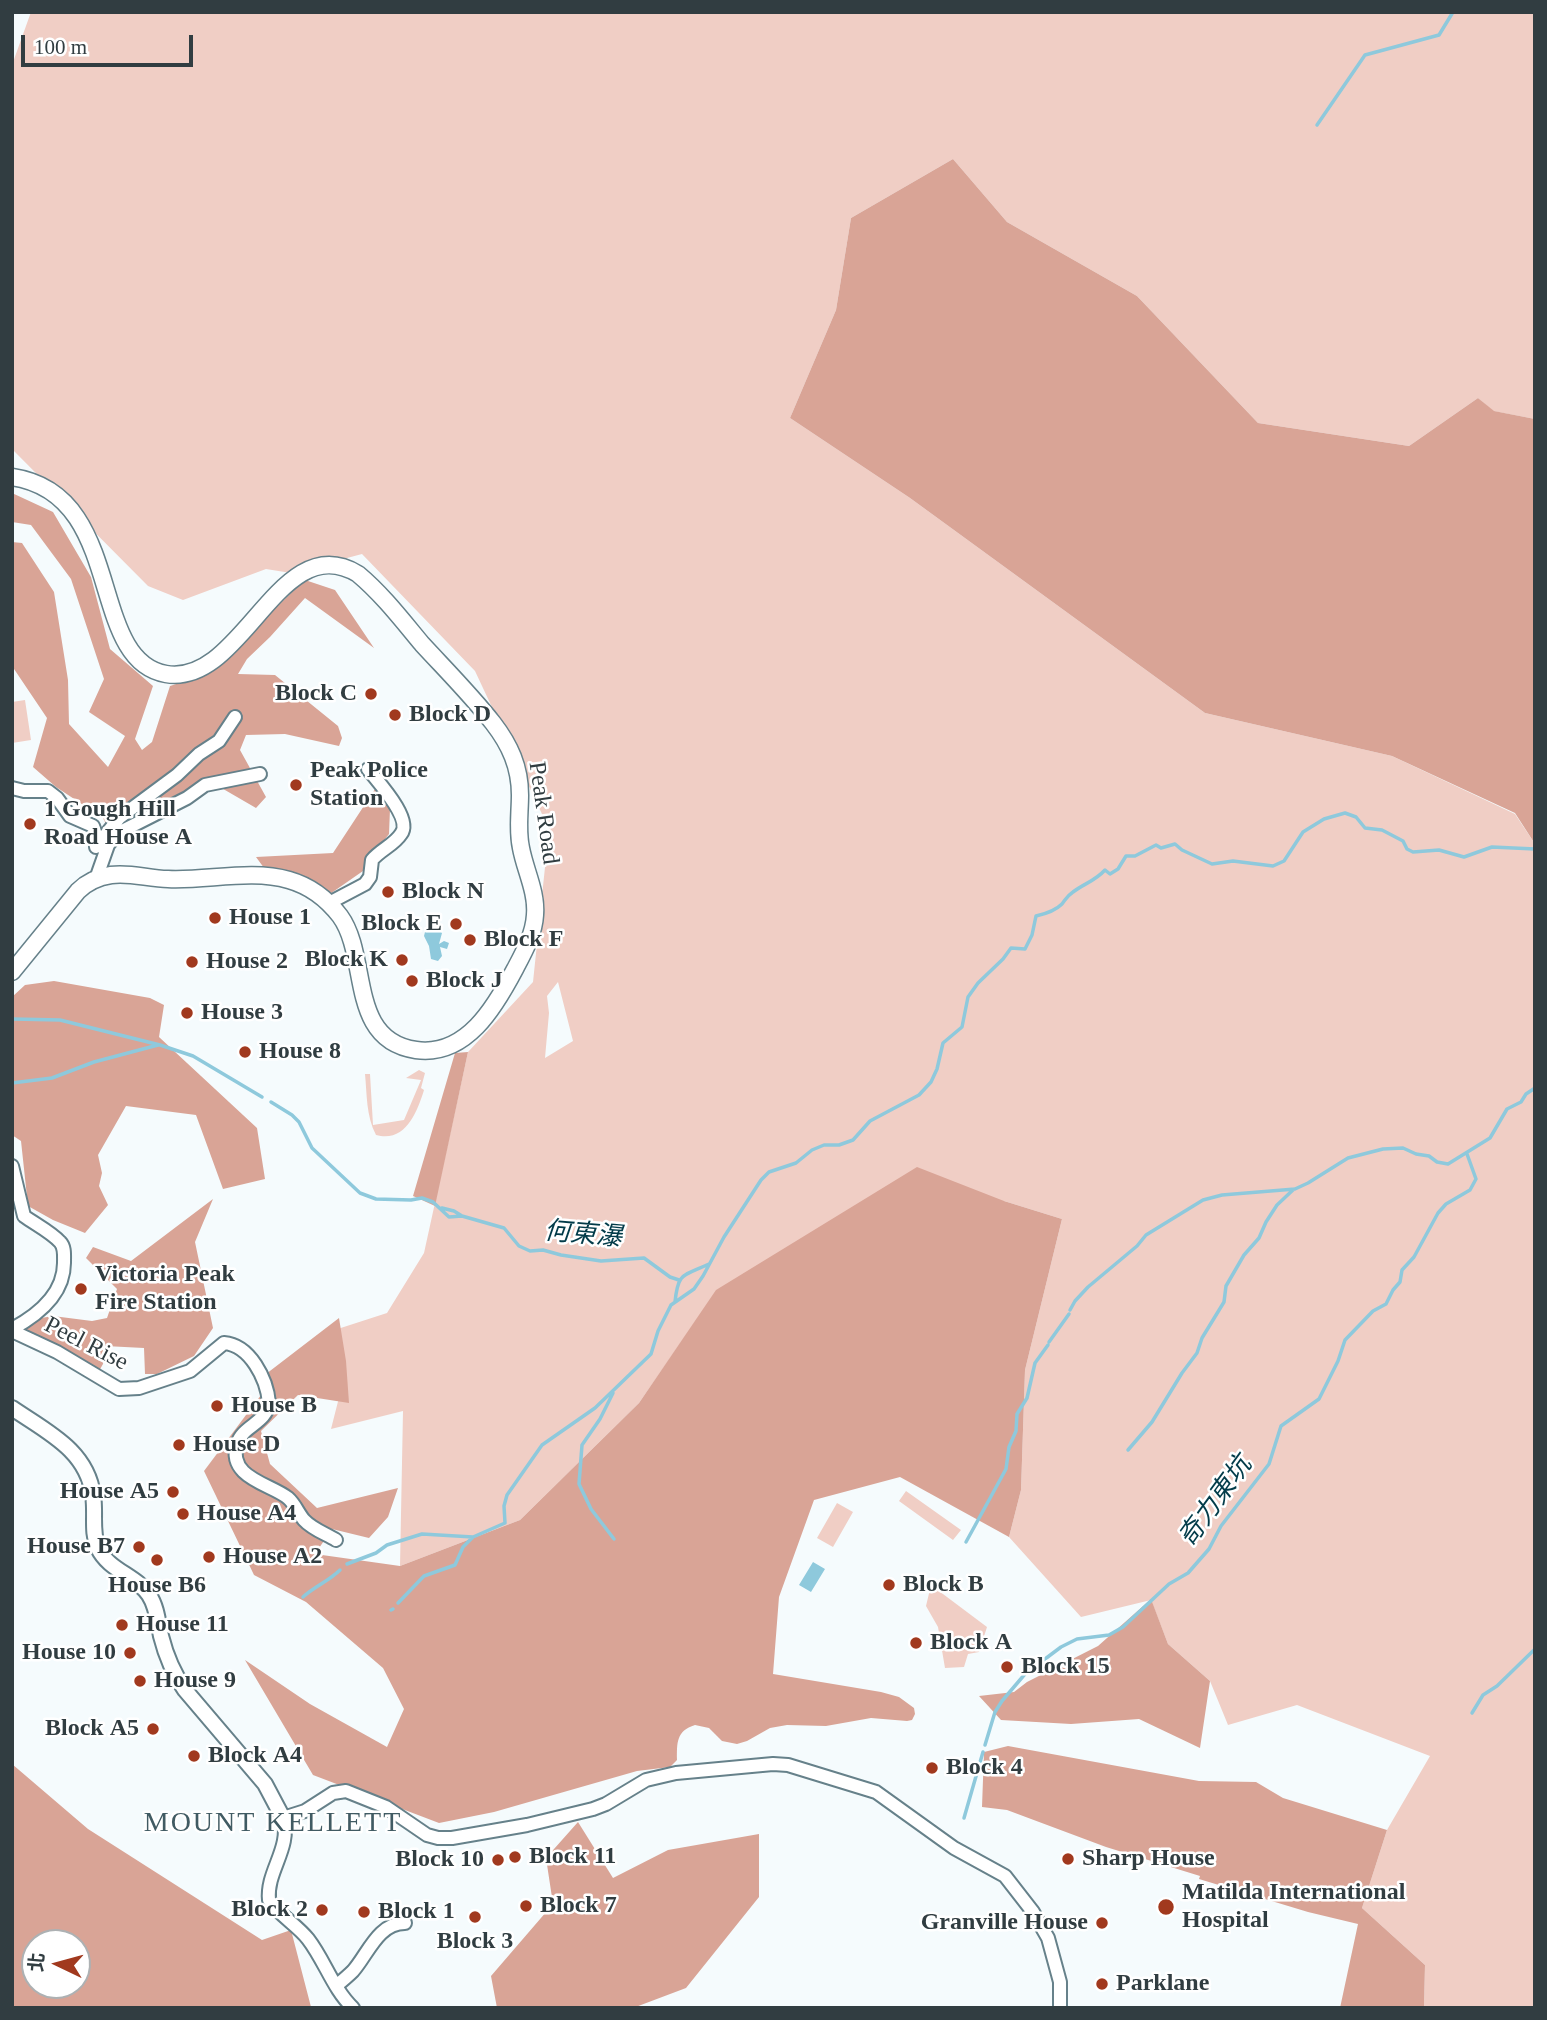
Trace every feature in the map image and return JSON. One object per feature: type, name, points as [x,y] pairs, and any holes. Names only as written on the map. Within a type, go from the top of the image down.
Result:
[{"type":"main road","name":"Peak Road","points":[[12,477],[47,488],[75,514],[89,537],[125,641],[136,657],[155,670],[167,674],[180,674],[205,666],[225,650],[295,577],[314,567],[332,565],[352,570],[371,587],[493,723],[510,750],[517,769],[519,840],[536,911],[526,947],[502,994],[484,1018],[460,1039],[442,1049],[414,1049],[387,1037],[370,1017],[351,937],[345,923],[329,903],[303,885],[274,877],[186,880],[125,874],[96,878]]},
{"type":"main road","points":[[12,972],[78,891],[96,878]]},
{"type":"street","points":[[96,847],[119,818],[219,741],[235,716]]},
{"type":"street","points":[[329,903],[365,884],[370,877],[372,860],[400,836],[405,827],[403,816],[368,769]]},
{"type":"street","points":[[96,878],[108,845],[118,833],[187,798],[205,785],[260,774]]},
{"type":"street","points":[[12,788],[24,791],[46,790],[53,794],[70,816],[93,826],[96,831],[93,867],[96,878]]},
{"type":"street","points":[[12,1166],[24,1216],[61,1242],[65,1250],[64,1273],[57,1289],[36,1315],[12,1330]]},
{"type":"street","name":"Peel Rise","points":[[12,1330],[57,1352],[119,1389],[139,1388],[190,1371],[224,1343],[241,1347],[258,1369],[269,1403],[264,1417],[244,1433],[237,1443],[241,1466],[251,1479],[288,1499],[308,1524],[336,1540]]},
{"type":"street","points":[[12,1408],[66,1445],[80,1460],[92,1488],[95,1539],[99,1550],[108,1563],[148,1593],[154,1604],[165,1652],[185,1690],[265,1784],[283,1818],[285,1840],[272,1878],[269,1900],[311,1943],[336,1986],[353,2008]]},
{"type":"street","points":[[283,1818],[300,1814],[336,1792],[346,1791],[392,1810],[427,1835],[453,1838],[527,1825],[593,1809],[646,1780],[676,1773],[788,1765],[876,1792],[954,1848],[1004,1876],[1033,1912],[1048,1938],[1060,1982],[1060,2008]]},
{"type":"street","points":[[336,1986],[354,1970],[379,1935],[395,1925],[405,1923]]},
{"type":"shaded area","points":[[31,12],[1535,12],[1535,419],[1493,411],[1478,398],[1409,446],[1258,423],[1137,296],[1007,222],[953,159],[851,218],[836,310],[790,418],[910,498],[1205,713],[1392,756],[1515,814],[1535,844],[1535,2008],[1424,2008],[1425,1965],[1362,1908],[1387,1830],[1430,1756],[1297,1705],[1228,1725],[1210,1681],[1168,1644],[1151,1600],[1081,1617],[1009,1537],[1021,1490],[1025,1370],[1062,1219],[1004,1201],[717,1290],[639,1403],[520,1520],[400,1566],[403,1411],[331,1429],[345,1374],[316,1336],[387,1313],[424,1253],[468,1052],[533,982],[549,829],[475,671],[362,554],[291,573],[266,569],[183,600],[148,586],[12,449],[12,65]],"holes":[[[558,982],[573,1041],[545,1058],[549,1013],[547,996]]]},
{"type":"shaded area","points":[[953,159],[1007,222],[1137,296],[1258,423],[1409,446],[1478,398],[1494,411],[1535,419],[1535,844],[1515,813],[1392,756],[1205,713],[910,498],[790,418],[836,310],[851,218]]},
{"type":"shaded area","points":[[12,493],[53,512],[91,577],[110,649],[153,686],[135,739],[142,750],[152,742],[170,686],[204,675],[305,580],[335,590],[374,648],[305,598],[247,659],[238,674],[275,675],[338,726],[342,738],[339,746],[285,734],[246,735],[240,750],[266,797],[256,808],[206,779],[191,786],[178,804],[116,844],[103,818],[56,787],[33,767],[47,718],[12,666],[12,542],[22,543],[54,592],[68,680],[69,724],[108,767],[125,736],[89,712],[104,679],[71,579],[31,525],[12,522]]},
{"type":"shaded area","points":[[25,700],[31,740],[12,743],[12,702]]},
{"type":"shaded area","points":[[377,786],[390,809],[389,834],[366,863],[363,871],[327,896],[267,872],[256,857],[333,853]]},
{"type":"shaded area","points":[[54,981],[150,998],[164,1005],[159,1037],[257,1128],[265,1179],[223,1189],[196,1115],[126,1106],[98,1155],[102,1173],[99,1186],[108,1205],[85,1233],[28,1206],[21,1141],[12,1135],[12,997],[25,985]]},
{"type":"shaded area","points":[[468,1052],[435,1206],[413,1196],[455,1053]]},
{"type":"shaded area","points":[[419,1070],[425,1073],[421,1088],[424,1090],[418,1108],[408,1124],[395,1135],[376,1135],[369,1113],[365,1074],[370,1074],[373,1125],[404,1120],[421,1080],[406,1078]]},
{"type":"shaded area","points":[[917,1167],[1004,1201],[1062,1219],[1025,1370],[1021,1490],[1009,1537],[900,1477],[814,1500],[779,1597],[773,1674],[899,1697],[914,1708],[912,1720],[871,1718],[826,1726],[787,1725],[770,1728],[737,1744],[722,1741],[709,1728],[695,1725],[681,1734],[677,1760],[670,1767],[637,1771],[494,1812],[439,1823],[313,1775],[245,1660],[310,1704],[387,1747],[404,1709],[383,1668],[306,1602],[254,1575],[204,1471],[261,1395],[266,1374],[339,1318],[349,1403],[298,1395],[261,1431],[270,1464],[317,1508],[398,1488],[388,1517],[369,1538],[332,1529],[315,1554],[400,1566],[520,1520],[639,1403],[716,1290]]},
{"type":"shaded area","points":[[213,1199],[195,1242],[213,1328],[194,1356],[157,1374],[145,1374],[144,1348],[105,1346],[103,1364],[99,1371],[61,1359],[12,1323],[53,1316],[92,1321],[107,1318],[117,1289],[86,1258],[93,1247],[131,1261]]},
{"type":"shaded area","points":[[906,1491],[961,1530],[953,1540],[899,1501]]},
{"type":"shaded area","points":[[837,1503],[853,1512],[833,1547],[817,1538]]},
{"type":"shaded area","points":[[931,1585],[987,1627],[979,1652],[968,1654],[964,1667],[945,1668],[938,1627],[926,1606]]},
{"type":"shaded area","points":[[1151,1599],[1168,1644],[1210,1681],[1200,1748],[1139,1719],[1071,1724],[1001,1720],[979,1696],[1014,1692],[1027,1682],[1098,1646]]},
{"type":"shaded area","points":[[1008,1746],[1199,1781],[1256,1782],[1283,1798],[1387,1830],[1362,1908],[1425,1965],[1424,2008],[1340,2008],[1358,1924],[1199,1879],[1200,1876],[1106,1847],[1007,1810],[982,1807],[984,1752]]},
{"type":"shaded area","points":[[12,1764],[88,1829],[262,1940],[291,1930],[311,2007],[12,2008]]},
{"type":"shaded area","points":[[578,1822],[613,1878],[668,1850],[759,1834],[759,1897],[686,1988],[633,2008],[497,2008],[491,1976],[553,1904],[546,1858]]},
{"type":"water","points":[[433,926],[442,933],[439,944],[444,941],[449,943],[447,949],[440,947],[442,956],[438,961],[431,959],[424,936],[426,928]]},
{"type":"water","points":[[813,1562],[825,1569],[811,1592],[799,1585]]},
{"type":"waterway","points":[[1317,125],[1365,55],[1439,35],[1453,12]]},
{"type":"waterway","points":[[347,1564],[376,1553],[387,1545],[422,1534],[473,1537],[505,1523],[504,1506],[507,1495],[542,1445],[595,1408],[651,1354],[658,1331],[671,1305],[694,1289],[761,1180],[769,1172],[796,1163],[812,1150],[853,1140],[870,1121],[919,1095],[931,1082],[943,1043],[962,1027],[968,997],[1011,948],[1025,949],[1032,935],[1036,916],[1056,909],[1071,893],[1105,870],[1110,874],[1118,869],[1126,856],[1135,856],[1156,845],[1161,848],[1175,844],[1212,864],[1233,861],[1273,866],[1284,861],[1303,832],[1324,819],[1345,813],[1356,817],[1365,828],[1382,830],[1403,841],[1407,849],[1413,852],[1439,850],[1464,857],[1492,847],[1535,849]]},
{"type":"waterway","points":[[13,1019],[60,1020],[160,1045],[193,1056],[262,1097]]},
{"type":"waterway","points":[[12,1083],[52,1078],[94,1062],[158,1045]]},
{"type":"waterway","points":[[1070,1310],[1088,1287],[1137,1246],[1146,1235],[1203,1200],[1222,1195],[1295,1189],[1348,1158],[1383,1149],[1403,1148],[1448,1164],[1490,1138],[1507,1109],[1521,1102],[1526,1094],[1535,1088]]},
{"type":"waterway","name":"何東瀑","points":[[271,1102],[299,1122],[312,1148],[360,1193],[376,1199],[422,1198],[433,1202],[449,1217],[462,1216],[504,1228],[519,1246],[530,1251],[543,1250],[601,1261],[644,1258],[670,1277],[679,1280]]},
{"type":"waterway","name":"奇力東坑","points":[[985,1745],[995,1712],[1025,1674],[1061,1647],[1077,1639],[1109,1635],[1123,1627],[1169,1584],[1188,1573],[1209,1549],[1221,1526],[1269,1464],[1281,1426],[1319,1399],[1345,1340],[1373,1311],[1386,1304],[1400,1282],[1402,1270],[1414,1257],[1438,1213],[1446,1204],[1470,1190],[1476,1179],[1467,1154]]},
{"type":"waterway","points":[[1128,1450],[1152,1422],[1197,1353],[1202,1338],[1224,1302],[1226,1286],[1244,1255],[1259,1238],[1277,1205],[1294,1189]]},
{"type":"waterway","points":[[442,1208],[462,1216]]},
{"type":"waterway","points":[[675,1302],[678,1285],[683,1276],[709,1264]]},
{"type":"waterway","points":[[1049,1342],[1069,1314]]},
{"type":"waterway","points":[[966,1542],[1006,1469],[1009,1447],[1016,1431],[1017,1414],[1027,1398],[1035,1363],[1048,1345]]},
{"type":"waterway","points":[[613,1393],[600,1419],[582,1445],[579,1484],[591,1509],[614,1539]]},
{"type":"waterway","points":[[398,1603],[424,1576],[455,1565],[463,1547],[473,1537]]},
{"type":"waterway","points":[[303,1597],[340,1570]]},
{"type":"waterway","points":[[1472,1713],[1483,1695],[1497,1686],[1535,1649]]},
{"type":"waterway","points":[[964,1818],[983,1752]]},
{"type":"place","name":"Block C","points":[[371,694]]},
{"type":"place","name":"Block D","points":[[395,715]]},
{"type":"place","name":"Peak Police Station","points":[[296,785]]},
{"type":"place","name":"1 Gough Hill Road House A","points":[[30,824]]},
{"type":"place","name":"Block N","points":[[388,892]]},
{"type":"place","name":"House 1","points":[[215,918]]},
{"type":"place","name":"Block E","points":[[456,924]]},
{"type":"place","name":"Block F","points":[[470,940]]},
{"type":"place","name":"Block K","points":[[402,960]]},
{"type":"place","name":"House 2","points":[[192,962]]},
{"type":"place","name":"Block J","points":[[412,981]]},
{"type":"place","name":"House 3","points":[[187,1013]]},
{"type":"place","name":"House 8","points":[[245,1052]]},
{"type":"place","name":"Victoria Peak Fire Station","points":[[81,1289]]},
{"type":"place","name":"House B","points":[[217,1406]]},
{"type":"place","name":"House D","points":[[179,1445]]},
{"type":"place","name":"House A5","points":[[173,1492]]},
{"type":"place","name":"House A4","points":[[183,1514]]},
{"type":"place","name":"House B7","points":[[139,1547]]},
{"type":"place","name":"House A2","points":[[209,1557]]},
{"type":"place","name":"House B6","points":[[157,1560]]},
{"type":"place","name":"Block B","points":[[889,1585]]},
{"type":"place","name":"House 11","points":[[122,1625]]},
{"type":"place","name":"Block A","points":[[916,1643]]},
{"type":"place","name":"House 10","points":[[130,1653]]},
{"type":"place","name":"Block 15","points":[[1007,1667]]},
{"type":"place","name":"House 9","points":[[140,1681]]},
{"type":"place","name":"Block A5","points":[[153,1729]]},
{"type":"place","name":"Block A4","points":[[194,1756]]},
{"type":"place","name":"Block 4","points":[[932,1768]]},
{"type":"place","name":"Block 11","points":[[515,1857]]},
{"type":"place","name":"Sharp House","points":[[1068,1859]]},
{"type":"place","name":"Block 10","points":[[498,1860]]},
{"type":"place","name":"Block 7","points":[[526,1906]]},
{"type":"place","name":"Matilda International Hospital","points":[[1166,1907]]},
{"type":"place","name":"Block 2","points":[[322,1910]]},
{"type":"place","name":"Block 1","points":[[364,1912]]},
{"type":"place","name":"Block 3","points":[[475,1917]]},
{"type":"place","name":"Granville House","points":[[1102,1923]]},
{"type":"place","name":"Parklane","points":[[1102,1984]]},
{"type":"district","name":"MOUNT KELLETT","points":[[273,1824]]}]
